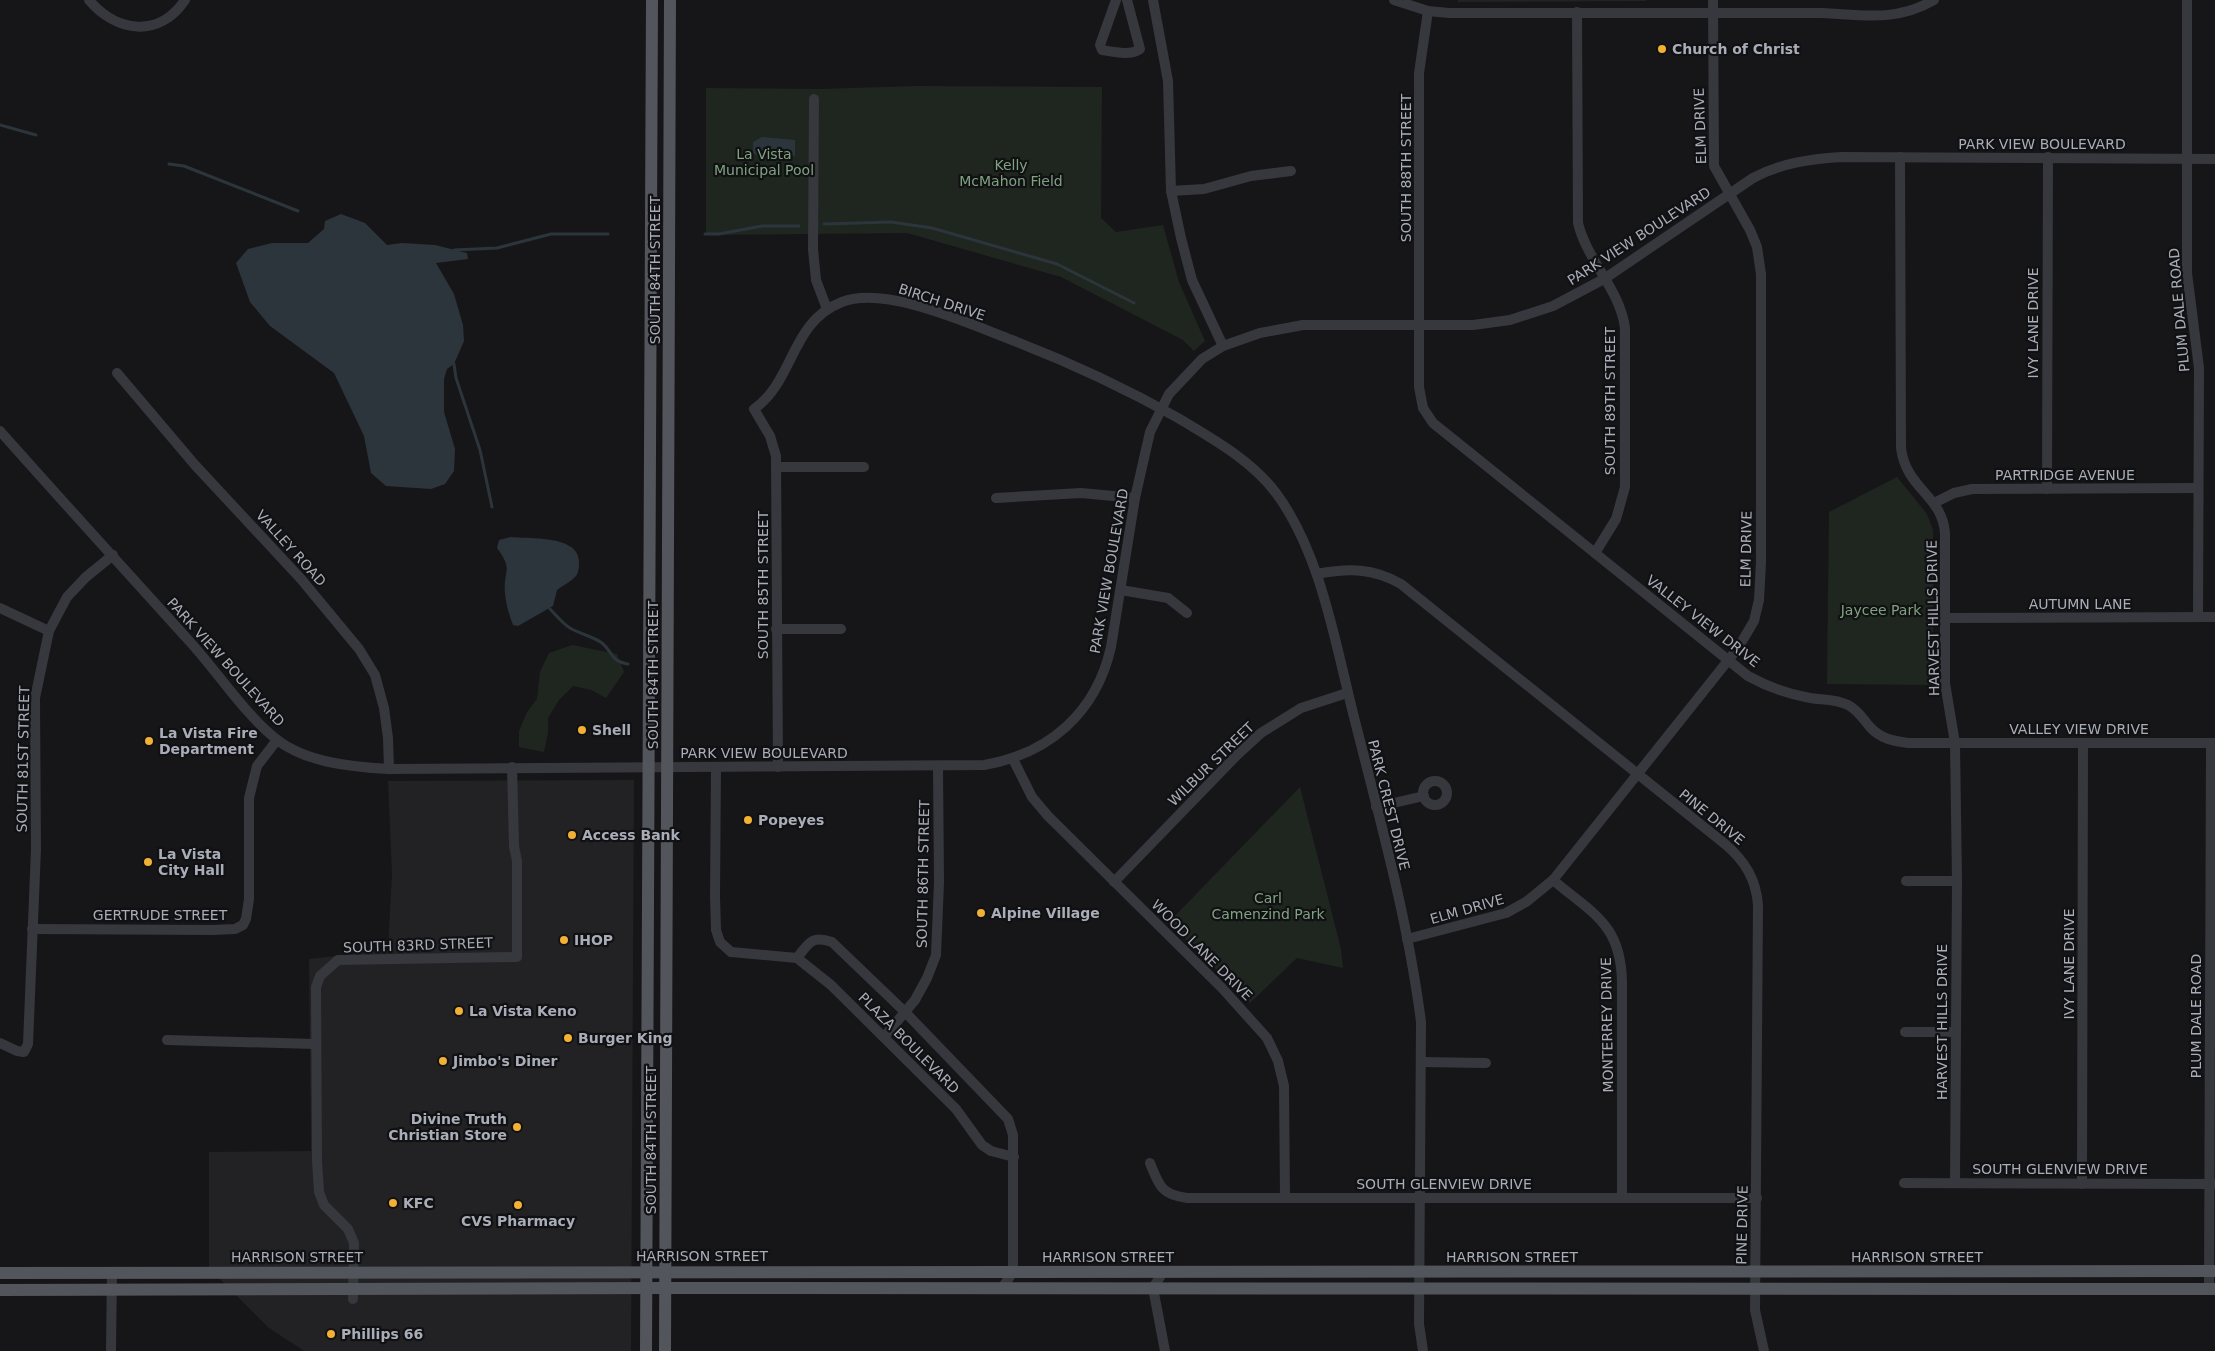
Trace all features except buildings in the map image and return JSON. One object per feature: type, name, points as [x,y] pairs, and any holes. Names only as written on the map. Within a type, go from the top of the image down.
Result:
[{"type":"main road","name":"SOUTH 84TH STREET","points":[[646,1351],[652,0]]},
{"type":"main road","name":"SOUTH 84TH STREET","points":[[665,1351],[670,0]]},
{"type":"main road","name":"HARRISON STREET","points":[[0,1290],[353,1294],[646,1288],[1153,1288],[1419,1280],[1755,1280],[2212,1271]]},
{"type":"main road","name":"HARRISON STREET","points":[[0,1273],[1163,1272],[1419,1280]]},
{"type":"main road","name":"HARRISON STREET","points":[[1755,1280],[2212,1289]]},
{"type":"street","points":[[89,0],[103,15],[122,25],[143,28],[162,21],[179,9],[185,0]]},
{"type":"street","points":[[1116,0],[1100,46],[1102,50],[1136,52],[1140,49],[1128,0]]},
{"type":"street","points":[[1153,0],[1168,81],[1171,191],[1180,238],[1192,280],[1223,346]]},
{"type":"street","points":[[1394,0],[1428,11],[1454,13],[1822,13],[1886,16],[1907,12],[1934,0]]},
{"type":"street","name":"ELM DRIVE","points":[[1407,939],[1506,913],[1526,902],[1553,880],[1638,775],[1678,720],[1728,660],[1754,621],[1759,600],[1761,533],[1761,274],[1754,239],[1742,213],[1716,172],[1713,160],[1713,0]]},
{"type":"street","name":"PLUM DALE ROAD","points":[[2187,0],[2187,273],[2199,368],[2198,617]]},
{"type":"street","name":"SOUTH 88TH STREET","points":[[1419,325],[1419,73],[1428,11]]},
{"type":"street","name":"SOUTH 89TH STREET","points":[[1577,12],[1577,214],[1582,240],[1619,305],[1625,328],[1625,478],[1619,512],[1613,526],[1595,553]]},
{"type":"street","points":[[814,98],[812,249],[816,280],[827,309]]},
{"type":"street","name":"PARK VIEW BOULEVARD","points":[[0,431],[255,718],[277,740],[318,759],[350,767],[389,769],[974,766],[1013,759],[1032,751],[1055,737],[1088,702],[1099,682],[1109,657],[1136,498],[1150,432],[1160,408],[1169,394],[1202,359],[1223,346],[1260,333],[1303,325],[1473,325],[1510,320],[1553,306],[1604,279],[1760,174],[1792,163],[1841,156],[2215,159]]},
{"type":"street","name":"HARVEST HILLS DRIVE","points":[[1900,156],[1901,448],[1907,472],[1934,503],[1942,519],[1944,529],[1945,683],[1955,743],[1957,881],[1955,1182]]},
{"type":"street","name":"IVY LANE DRIVE","points":[[2047,489],[2048,157]]},
{"type":"street","points":[[1171,191],[1204,189],[1251,176],[1291,171]]},
{"type":"street","name":"BIRCH DRIVE","points":[[754,409],[774,389],[807,328],[827,309],[845,301],[862,297],[879,298],[905,304],[976,327],[1046,353],[1160,408]]},
{"type":"street","name":"VALLEY VIEW DRIVE","points":[[1419,325],[1419,394],[1429,419],[1748,676],[1774,689],[1848,705],[1859,713],[1875,731],[1887,739],[1908,743],[2083,744],[2213,742]]},
{"type":"street","name":"VALLEY ROAD","points":[[117,373],[195,465],[302,579],[359,649],[374,675],[384,708],[388,738],[389,769]]},
{"type":"street","name":"PARK CREST DRIVE","points":[[1160,408],[1220,443],[1253,469],[1276,494],[1298,530],[1317,574],[1348,693],[1407,939],[1421,1022],[1419,1280],[1420,1332],[1423,1351]]},
{"type":"street","name":"SOUTH 85TH STREET","points":[[754,409],[773,443],[776,467],[778,766]]},
{"type":"street","points":[[776,467],[864,467]]},
{"type":"street","name":"PARTRIDGE AVENUE","points":[[1934,503],[1954,493],[1966,490],[2198,488]]},
{"type":"street","points":[[996,498],[1081,493],[1136,498]]},
{"type":"street","name":"SOUTH 81ST STREET","points":[[32,929],[36,849],[35,698],[49,631],[67,597],[86,577],[112,555]]},
{"type":"street","name":"PINE DRIVE","points":[[1317,574],[1339,570],[1360,570],[1381,574],[1401,584],[1733,851],[1746,867],[1755,884],[1758,905],[1755,1280],[1757,1323],[1764,1351]]},
{"type":"street","points":[[1121,590],[1168,598],[1187,613]]},
{"type":"street","points":[[0,608],[49,631]]},
{"type":"street","name":"AUTUMN LANE","points":[[1945,618],[2215,617]]},
{"type":"street","points":[[776,629],[841,629]]},
{"type":"street","name":"WILBUR STREET","points":[[1114,882],[1237,754],[1261,733],[1301,708],[1348,693]]},
{"type":"street","name":"GERTRUDE STREET","points":[[32,929],[213,930],[235,929],[242,925],[246,919],[249,899],[249,798],[257,766],[277,740]]},
{"type":"street","name":"PLUM DALE ROAD","points":[[2212,1289],[2213,742]]},
{"type":"street","name":"IVY LANE DRIVE","points":[[2082,1184],[2083,744]]},
{"type":"street","name":"WOOD LANE DRIVE","points":[[1013,759],[1032,797],[1114,882],[1222,988],[1258,1026],[1271,1044],[1278,1061],[1284,1086],[1284,1197]]},
{"type":"street","name":"SOUTH 83RD STREET","points":[[353,1294],[354,1243],[351,1234],[324,1205],[319,1192],[315,1044],[316,987],[320,976],[338,960],[517,957],[516,860],[512,767]]},
{"type":"street","points":[[716,767],[715,896],[716,930],[720,942],[731,952],[796,958],[810,942],[820,938],[832,942],[905,1012],[1008,1119],[1013,1134],[1014,1157],[1013,1272],[1002,1288]]},
{"type":"street","name":"SOUTH 86TH STREET","points":[[884,1037],[915,1000],[927,978],[936,955],[939,882],[938,767]]},
{"type":"street","points":[[1376,807],[1424,796]]},
{"type":"street","name":"MONTERREY DRIVE","points":[[1553,880],[1605,924],[1613,934],[1620,954],[1622,982],[1622,1197]]},
{"type":"street","points":[[1906,881],[1957,881]]},
{"type":"street","points":[[0,1043],[17,1051],[24,1052],[28,1044],[32,929]]},
{"type":"street","name":"PLAZA BOULEVARD","points":[[796,958],[831,985],[956,1109],[982,1145],[991,1151],[1014,1157]]},
{"type":"street","points":[[1905,1032],[1956,1032]]},
{"type":"street","points":[[167,1040],[315,1044]]},
{"type":"street","points":[[1421,1062],[1486,1063]]},
{"type":"street","name":"SOUTH GLENVIEW DRIVE","points":[[1150,1163],[1162,1189],[1176,1196],[1756,1198]]},
{"type":"street","name":"SOUTH GLENVIEW DRIVE","points":[[1904,1183],[2212,1184]]},
{"type":"street","points":[[111,1351],[112,1272]]},
{"type":"street","points":[[1163,1272],[1153,1288],[1165,1351]]},
{"type":"shaded area","points":[[1458,0],[1646,0],[1646,1],[1458,2]]},
{"type":"shaded area","points":[[762,137],[795,140],[795,156],[764,160],[753,153],[753,142]]},
{"type":"shaded area","points":[[341,214],[365,223],[387,245],[402,243],[435,245],[467,253],[468,259],[436,263],[454,294],[463,325],[464,341],[454,364],[447,369],[444,379],[444,412],[455,449],[454,471],[445,484],[431,489],[386,486],[371,473],[364,436],[334,373],[270,326],[250,302],[236,263],[248,249],[272,243],[308,243],[324,229],[325,221]]},
{"type":"shaded area","points":[[511,537],[551,540],[562,543],[577,553],[579,561],[577,574],[572,580],[557,590],[553,606],[518,626],[513,625],[506,602],[505,585],[507,570],[505,561],[497,548],[499,540]]},
{"type":"shaded area","points":[[634,780],[631,1351],[304,1351],[269,1328],[209,1268],[209,1152],[311,1151],[309,959],[388,950],[392,874],[388,781]]},
{"type":"green space","name":"Kelly McMahon Field","points":[[917,86],[1102,87],[1101,218],[1116,232],[1163,225],[1179,282],[1205,341],[1194,351],[1183,340],[1061,277],[907,233],[706,235],[706,88],[821,89]]},
{"type":"green space","name":"Jaycee Park","points":[[1897,477],[1927,514],[1933,530],[1933,685],[1827,684],[1829,512]]},
{"type":"green space","points":[[572,645],[617,654],[624,672],[606,698],[591,690],[573,686],[559,700],[548,718],[548,732],[544,752],[519,747],[519,731],[527,712],[537,699],[540,672],[549,653]]},
{"type":"green space","name":"Carl Camenzind Park","points":[[1300,787],[1341,949],[1343,968],[1297,958],[1250,1003],[1169,922]]},
{"type":"waterway","points":[[0,125],[36,135]]},
{"type":"waterway","points":[[169,164],[184,166],[298,211]]},
{"type":"waterway","points":[[824,224],[891,222],[932,228],[1057,264],[1134,303]]},
{"type":"waterway","points":[[705,234],[719,234],[762,226],[799,226]]},
{"type":"waterway","points":[[454,250],[497,248],[551,234],[608,234]]},
{"type":"waterway","points":[[454,364],[456,378],[480,450],[492,507]]},
{"type":"waterway","points":[[550,609],[567,626],[602,643],[615,659],[628,664]]},
{"type":"place","name":"Church of Christ","points":[[1662,49]]},
{"type":"place","name":"Shell","points":[[582,730]]},
{"type":"place","name":"La Vista Fire Department","points":[[149,741]]},
{"type":"place","name":"Popeyes","points":[[748,820]]},
{"type":"place","name":"Access Bank","points":[[572,835]]},
{"type":"place","name":"La Vista City Hall","points":[[148,862]]},
{"type":"place","name":"Alpine Village","points":[[981,913]]},
{"type":"place","name":"IHOP","points":[[564,940]]},
{"type":"place","name":"La Vista Keno","points":[[459,1011]]},
{"type":"place","name":"Burger King","points":[[568,1038]]},
{"type":"place","name":"Jimbo's Diner","points":[[443,1061]]},
{"type":"place","name":"Divine Truth Christian Store","points":[[517,1127]]},
{"type":"place","name":"KFC","points":[[393,1203]]},
{"type":"place","name":"CVS Pharmacy","points":[[518,1205]]},
{"type":"place","name":"Phillips 66","points":[[331,1334]]},
{"type":"park label","name":"La Vista Municipal Pool","points":[[764,162]]}]
